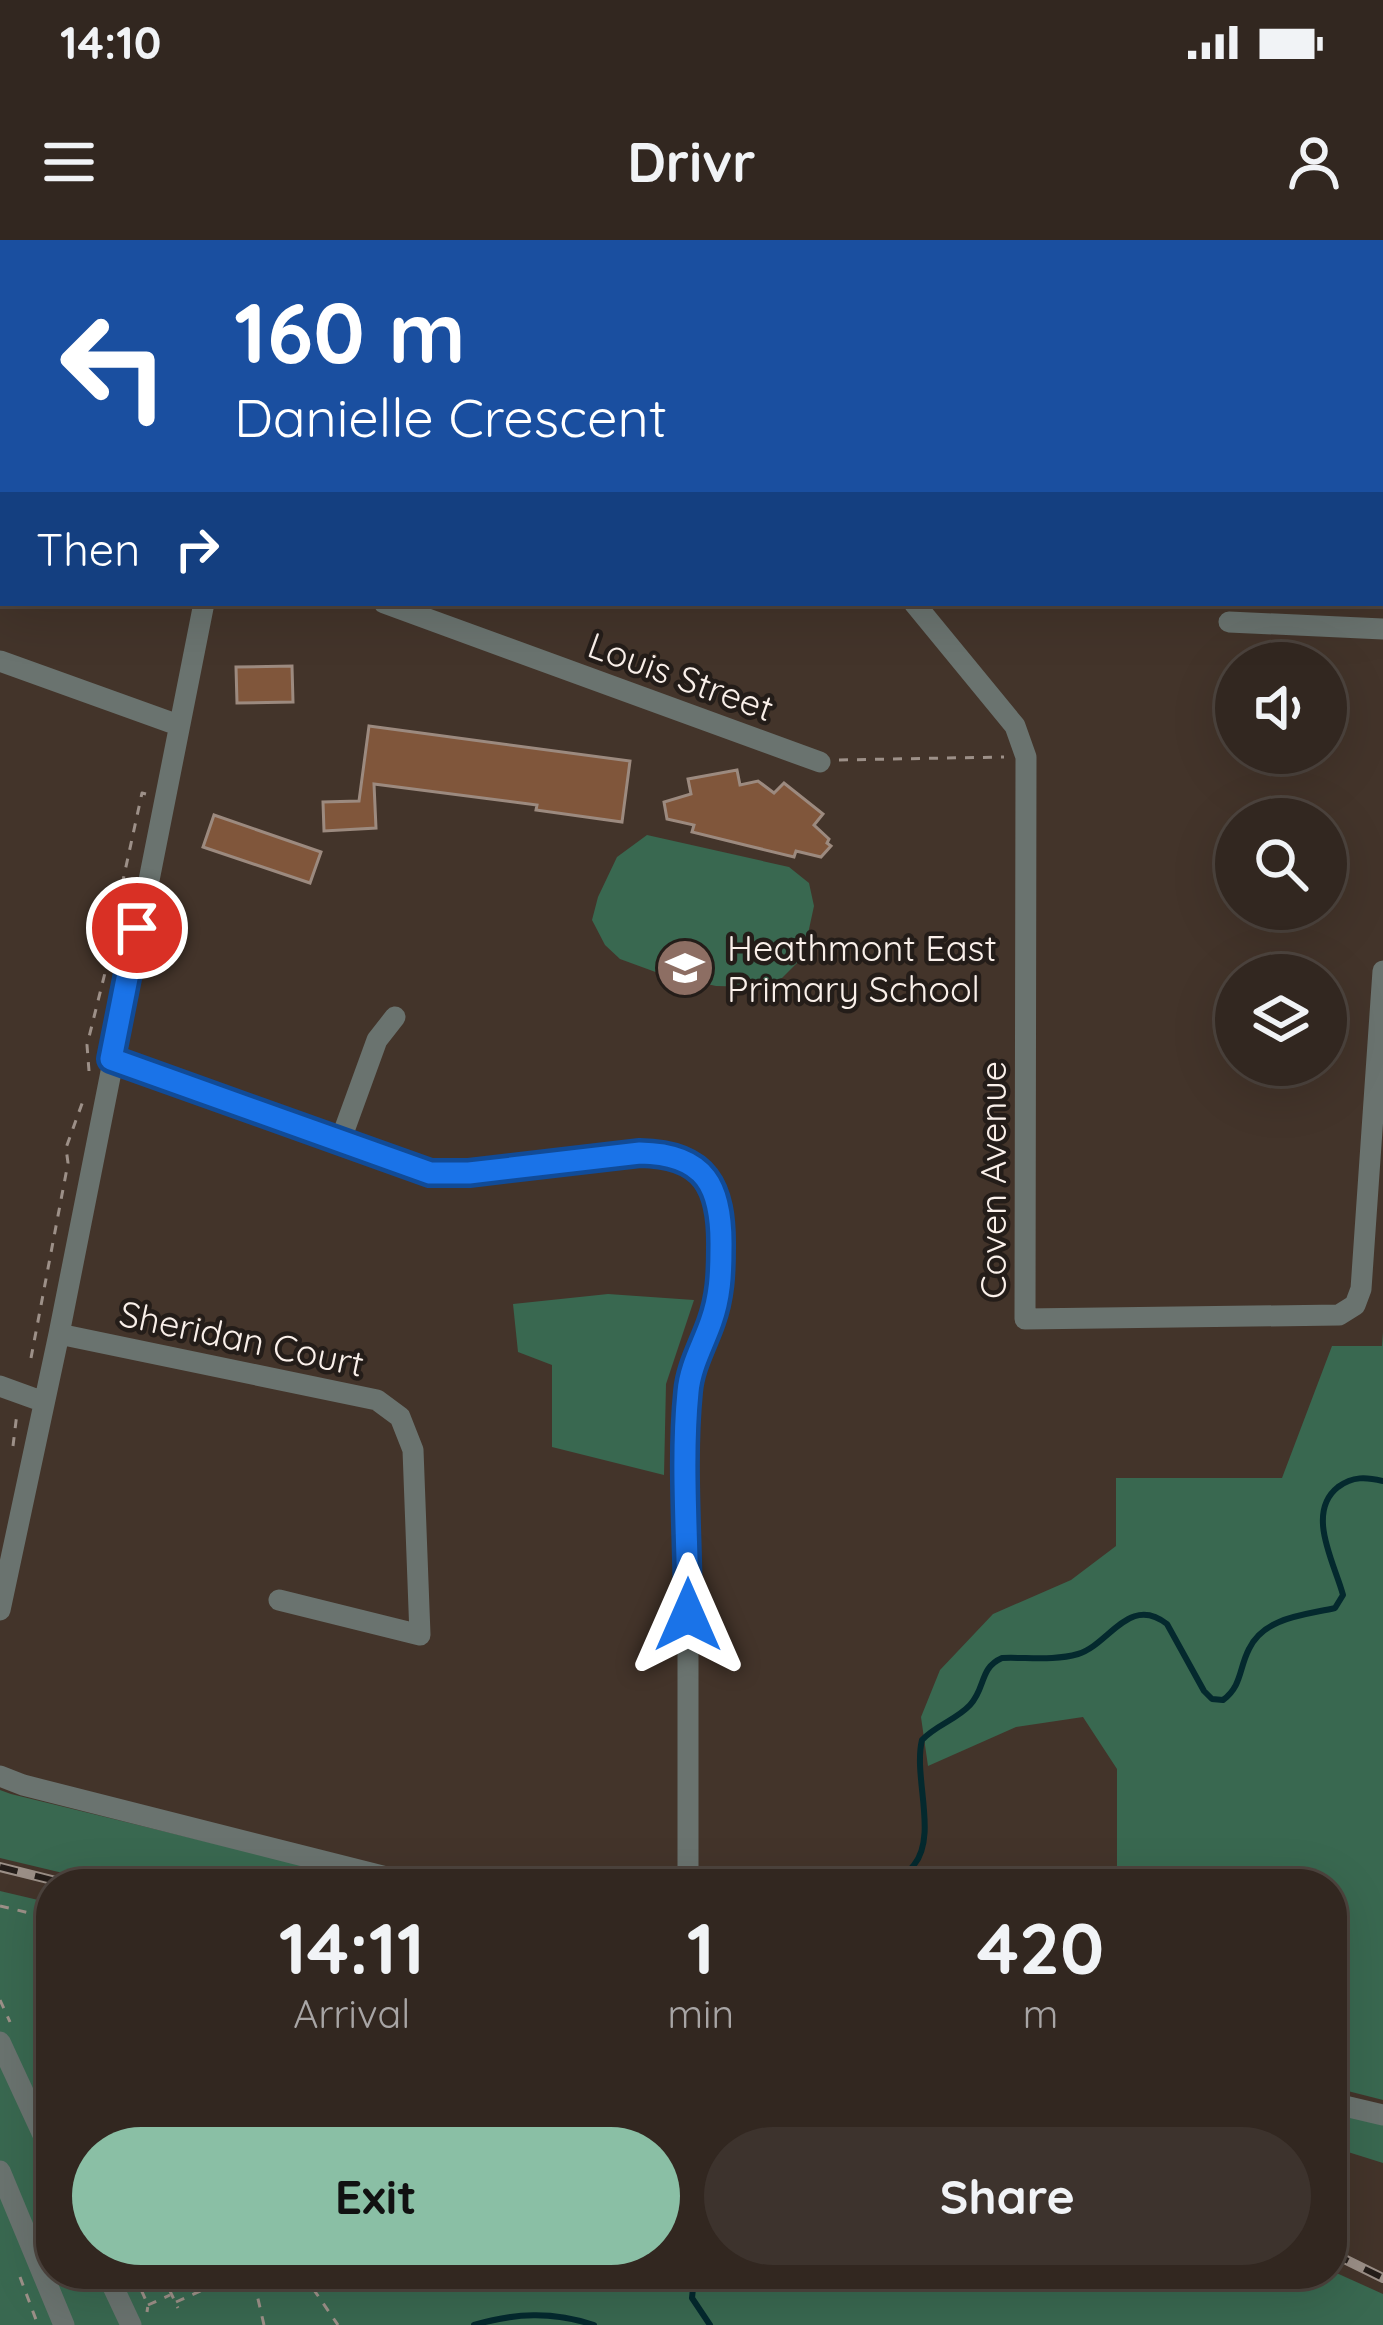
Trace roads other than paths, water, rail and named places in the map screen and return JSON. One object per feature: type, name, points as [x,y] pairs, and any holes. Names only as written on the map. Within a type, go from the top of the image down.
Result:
[{"type":"street","points":[[0,1610],[22,1394],[59,1334],[203,606]]},
{"type":"street","name":"Louis Street","points":[[392,606],[820,762]]},
{"type":"street","name":"Coven Avenue","points":[[916,606],[1015,725],[1026,757],[1025,1319],[1339,1315],[1355,1305],[1361,1289],[1379,1118]]},
{"type":"street","points":[[1229,622],[1383,628]]},
{"type":"street","points":[[0,661],[178,725]]},
{"type":"street","points":[[1379,1118],[1383,971]]},
{"type":"street","points":[[341,1139],[377,1040],[395,1017]]},
{"type":"street","points":[[111,1059],[430,1173],[663,1154],[687,1161],[716,1191],[721,1285],[688,1390],[688,1869]]},
{"type":"street","name":"Sheridan Court","points":[[59,1334],[377,1400],[400,1417],[413,1450],[420,1635],[279,1600]]},
{"type":"street","points":[[0,1776],[355,1869]]},
{"type":"street","points":[[0,2042],[36,2120]]},
{"type":"street","points":[[1347,2107],[1383,2115]]},
{"type":"street","points":[[0,2171],[36,2258]]},
{"type":"street","points":[[49,2289],[64,2325]]},
{"type":"street","points":[[114,2289],[130,2325]]},
{"type":"waterway","points":[[910,1869],[924,1838],[922,1740],[970,1705],[995,1662],[1078,1654],[1130,1618],[1154,1616],[1167,1624],[1204,1691],[1212,1699],[1223,1700],[1237,1683],[1249,1649],[1265,1630],[1286,1619],[1335,1608],[1343,1595],[1325,1539],[1328,1498],[1349,1481],[1383,1481]]},
{"type":"waterway","points":[[693,2289],[692,2298],[710,2325]]},
{"type":"waterway","points":[[474,2325],[534,2315],[594,2325]]},
{"type":"railway","points":[[0,1867],[36,1876]]},
{"type":"railway","points":[[1347,2260],[1383,2278]]},
{"type":"place","name":"Heathmont East Primary School","points":[[685,968]]}]
